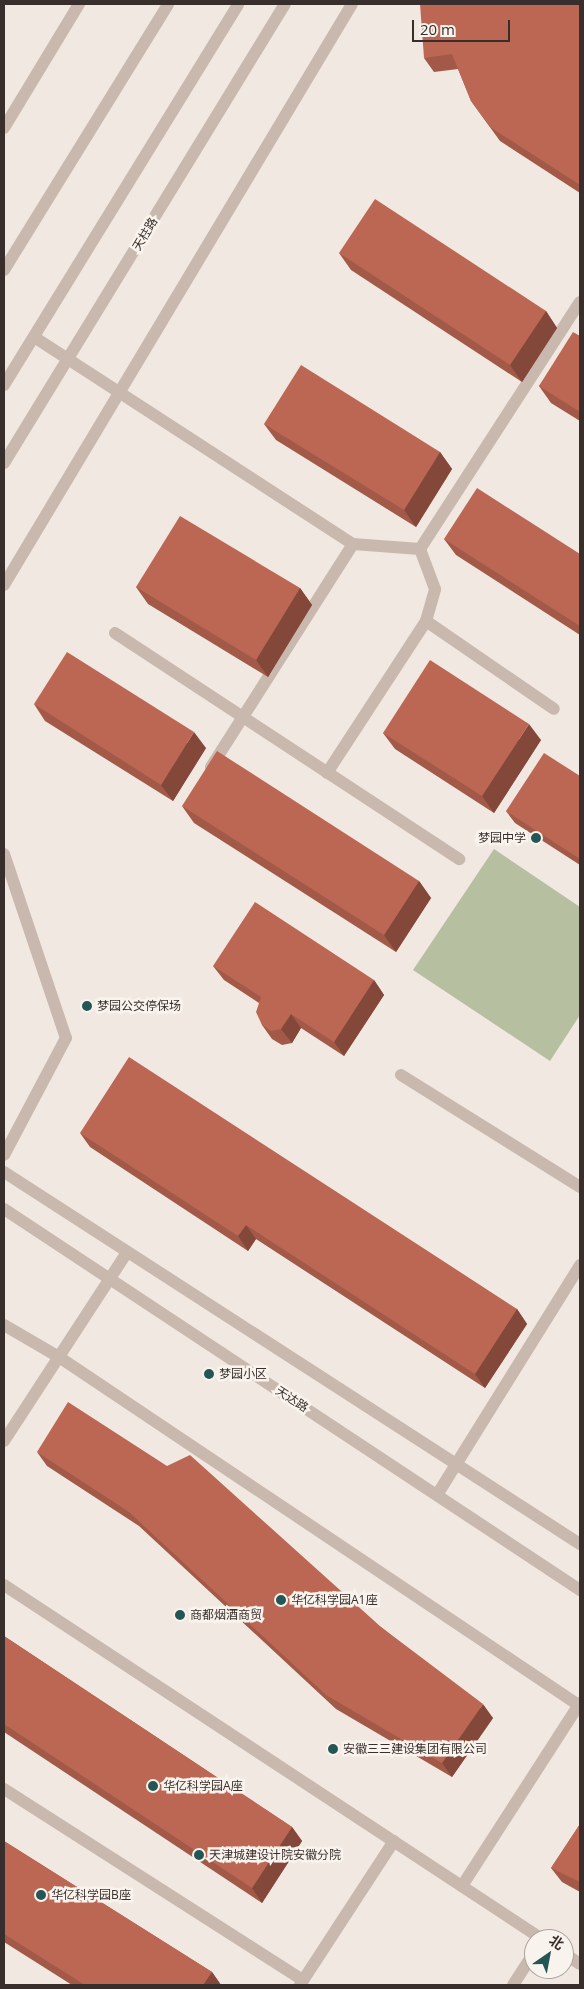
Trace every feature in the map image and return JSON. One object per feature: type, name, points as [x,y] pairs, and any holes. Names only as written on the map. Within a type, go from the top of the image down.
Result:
[{"type":"street","points":[[4,128],[79,4]]},
{"type":"street","points":[[4,270],[168,4]]},
{"type":"street","points":[[4,386],[238,4]]},
{"type":"street","name":"天柱路","points":[[4,463],[285,4]]},
{"type":"street","points":[[4,585],[119,389],[352,4]]},
{"type":"street","points":[[420,549],[580,302]]},
{"type":"street","points":[[34,337],[119,389],[353,544],[420,549]]},
{"type":"street","points":[[206,776],[353,544]]},
{"type":"street","points":[[327,772],[426,621],[435,589],[420,549]]},
{"type":"street","points":[[426,621],[554,709]]},
{"type":"street","points":[[115,633],[459,859]]},
{"type":"street","points":[[4,854],[66,1038],[4,1155]]},
{"type":"street","points":[[401,1075],[580,1187]]},
{"type":"street","points":[[4,1172],[580,1544]]},
{"type":"street","name":"天达路","points":[[4,1209],[580,1590]]},
{"type":"street","points":[[4,1441],[127,1252]]},
{"type":"street","points":[[437,1495],[580,1265]]},
{"type":"street","points":[[4,1325],[59,1358],[580,1705],[462,1886]]},
{"type":"street","points":[[4,1585],[527,1929]]},
{"type":"street","points":[[4,1789],[302,1983],[394,1841]]},
{"type":"street","points":[[513,1985],[524,1968]]},
{"type":"green space","name":"梦园中学","points":[[494,849],[580,907],[580,1015],[550,1061],[413,970]]},
{"type":"building","points":[[420,4],[580,4],[580,185],[490,127],[471,101],[452,54],[424,58]]},
{"type":"building","points":[[375,199],[546,311],[510,365],[339,253]]},
{"type":"building","points":[[573,332],[580,336],[580,412],[539,386]]},
{"type":"building","points":[[301,365],[440,452],[404,510],[264,424]]},
{"type":"building","points":[[477,488],[580,554],[580,626],[444,539]]},
{"type":"building","points":[[180,516],[300,588],[256,660],[136,587]]},
{"type":"building","points":[[67,652],[194,732],[161,785],[34,704]]},
{"type":"building","points":[[430,660],[529,724],[482,796],[383,733]]},
{"type":"building","points":[[217,751],[419,881],[384,935],[182,806]]},
{"type":"building","points":[[544,753],[580,776],[580,859],[506,811]]},
{"type":"building","points":[[255,902],[374,980],[334,1042],[291,1014],[281,1029],[271,1031],[262,1025],[256,1012],[261,997],[213,966]]},
{"type":"building","points":[[129,1057],[517,1309],[475,1374],[246,1225],[238,1236],[80,1133]]},
{"type":"building","name":"华亿科学园A1座","points":[[68,1402],[167,1466],[190,1455],[381,1627],[483,1704],[442,1763],[326,1695],[129,1512],[37,1452]]},
{"type":"building","name":"华亿科学园A座","points":[[4,1636],[292,1827],[252,1888],[4,1724]]},
{"type":"building","points":[[580,1824],[580,1882],[551,1868]]},
{"type":"building","name":"华亿科学园B座","points":[[4,1841],[212,1972],[203,1985],[85,1985],[4,1934]]},
{"type":"place","name":"梦园中学","points":[[536,838]]},
{"type":"place","name":"梦园公交停保场","points":[[87,1006]]},
{"type":"place","name":"梦园小区","points":[[209,1374]]},
{"type":"place","name":"华亿科学园A1座","points":[[281,1600]]},
{"type":"place","name":"商都烟酒商贸","points":[[180,1615]]},
{"type":"place","name":"安徽三三建设集团有限公司","points":[[333,1749]]},
{"type":"place","name":"华亿科学园A座","points":[[153,1786]]},
{"type":"place","name":"天津城建设计院安徽分院","points":[[199,1855]]},
{"type":"place","name":"华亿科学园B座","points":[[41,1895]]}]
